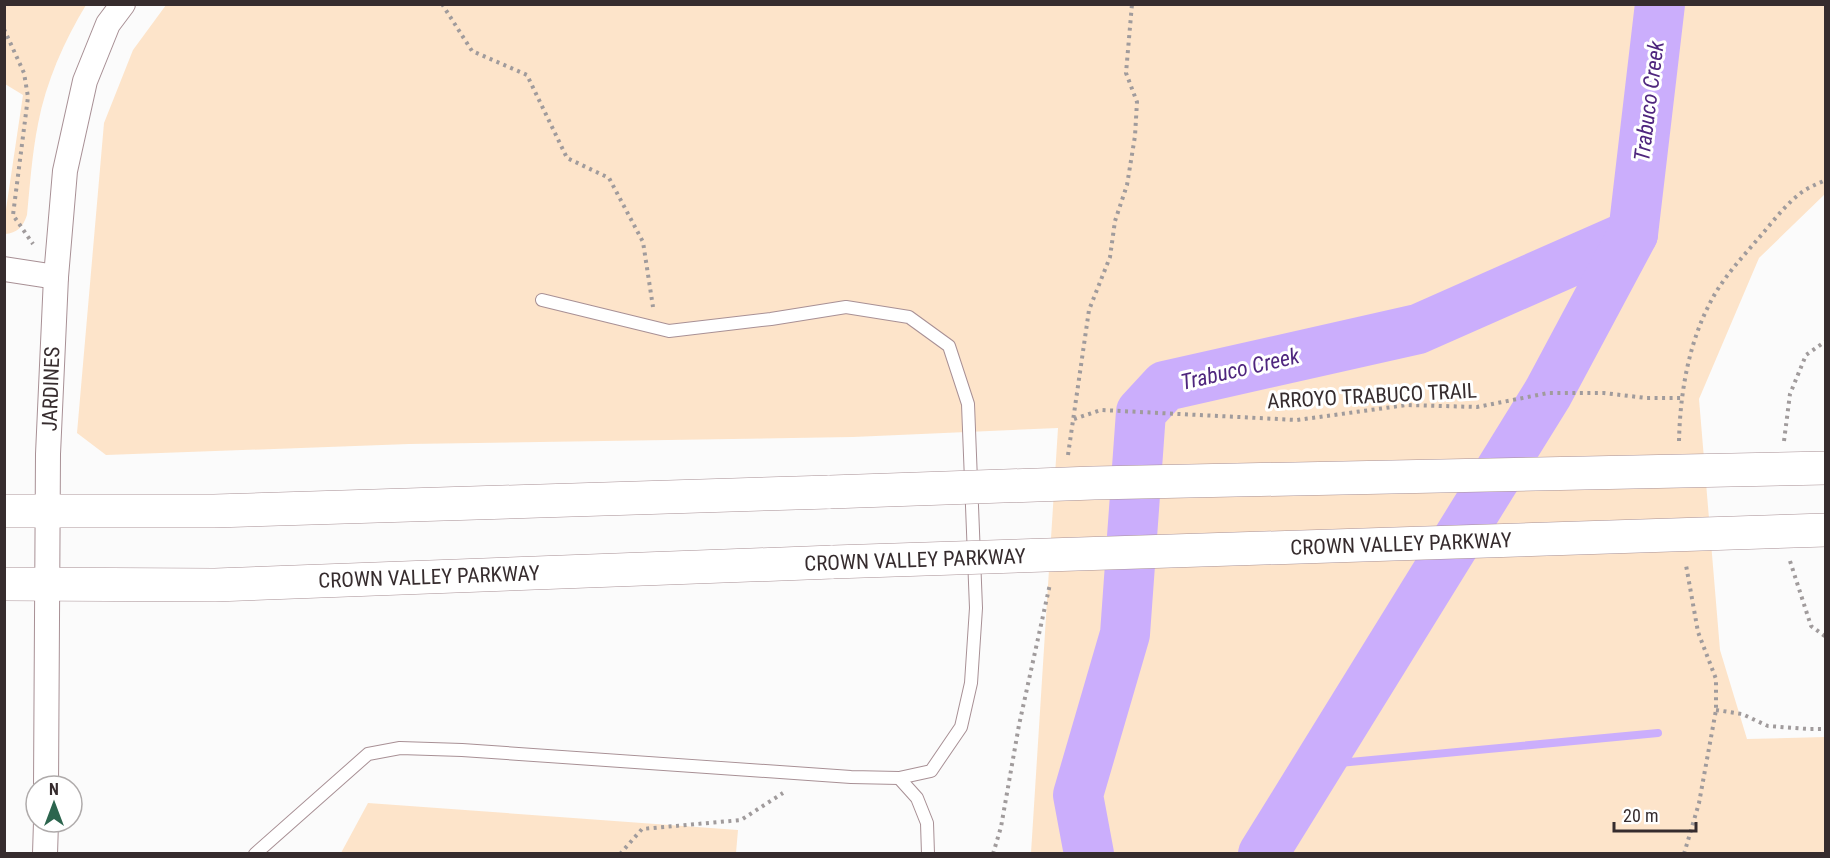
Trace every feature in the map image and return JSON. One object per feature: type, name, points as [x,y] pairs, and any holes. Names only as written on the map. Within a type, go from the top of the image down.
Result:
[{"type":"main road","points":[[4,511],[214,511],[1118,483],[1826,468]]},
{"type":"main road","name":"CROWN VALLEY PARKWAY","points":[[4,584],[214,585],[833,562],[1826,530]]},
{"type":"street","name":"JARDINES","points":[[46,774],[48,454],[56,277],[65,171],[86,81],[108,24],[123,4]]},
{"type":"street","points":[[4,269],[56,277]]},
{"type":"street","points":[[45,854],[46,834]]},
{"type":"lane","points":[[255,854],[368,754],[400,748],[899,778],[931,771],[961,727],[971,683],[976,608],[968,404],[949,346],[909,317],[846,307],[771,319],[669,331],[542,300]]},
{"type":"lane","points":[[899,778],[917,798],[927,823],[928,854]]},
{"type":"path","points":[[442,4],[472,51],[527,75],[567,158],[609,177],[643,242],[657,328]]},
{"type":"path","points":[[1067,464],[1089,310],[1110,257],[1115,220],[1127,185],[1133,146],[1137,102],[1126,73],[1132,4]]},
{"type":"path","points":[[4,29],[24,73],[28,97],[13,215],[56,277]]},
{"type":"path","name":"ARROYO TRABUCO TRAIL","points":[[1074,419],[1101,410],[1297,420],[1407,405],[1477,407],[1548,393],[1604,393],[1646,398],[1683,398]]},
{"type":"path","points":[[993,854],[1001,827],[1019,725],[1051,576]]},
{"type":"path","points":[[1716,711],[1742,714],[1768,726],[1826,729]]},
{"type":"path","points":[[620,854],[642,829],[741,820],[810,774]]},
{"type":"shaded area","points":[[5,4],[86,5],[63,47],[46,93],[34,147],[27,215],[19,229],[5,234],[5,216],[23,95],[5,84]]},
{"type":"shaded area","points":[[166,5],[1825,5],[1825,194],[1759,258],[1699,399],[1720,650],[1747,739],[1825,737],[1825,853],[1031,853],[1058,428],[853,437],[409,444],[106,455],[77,433],[104,123],[133,50]]},
{"type":"shaded area","points":[[368,803],[738,830],[736,853],[341,853]]},
{"type":"waterway","name":"Trabuco Creek","points":[[1263,854],[1548,393],[1633,234],[1660,4]]},
{"type":"waterway","name":"Trabuco Creek","points":[[1089,854],[1078,795],[1125,634],[1141,412],[1165,386],[1418,329],[1633,234]]},
{"type":"waterway","points":[[1318,765],[1658,733]]}]
